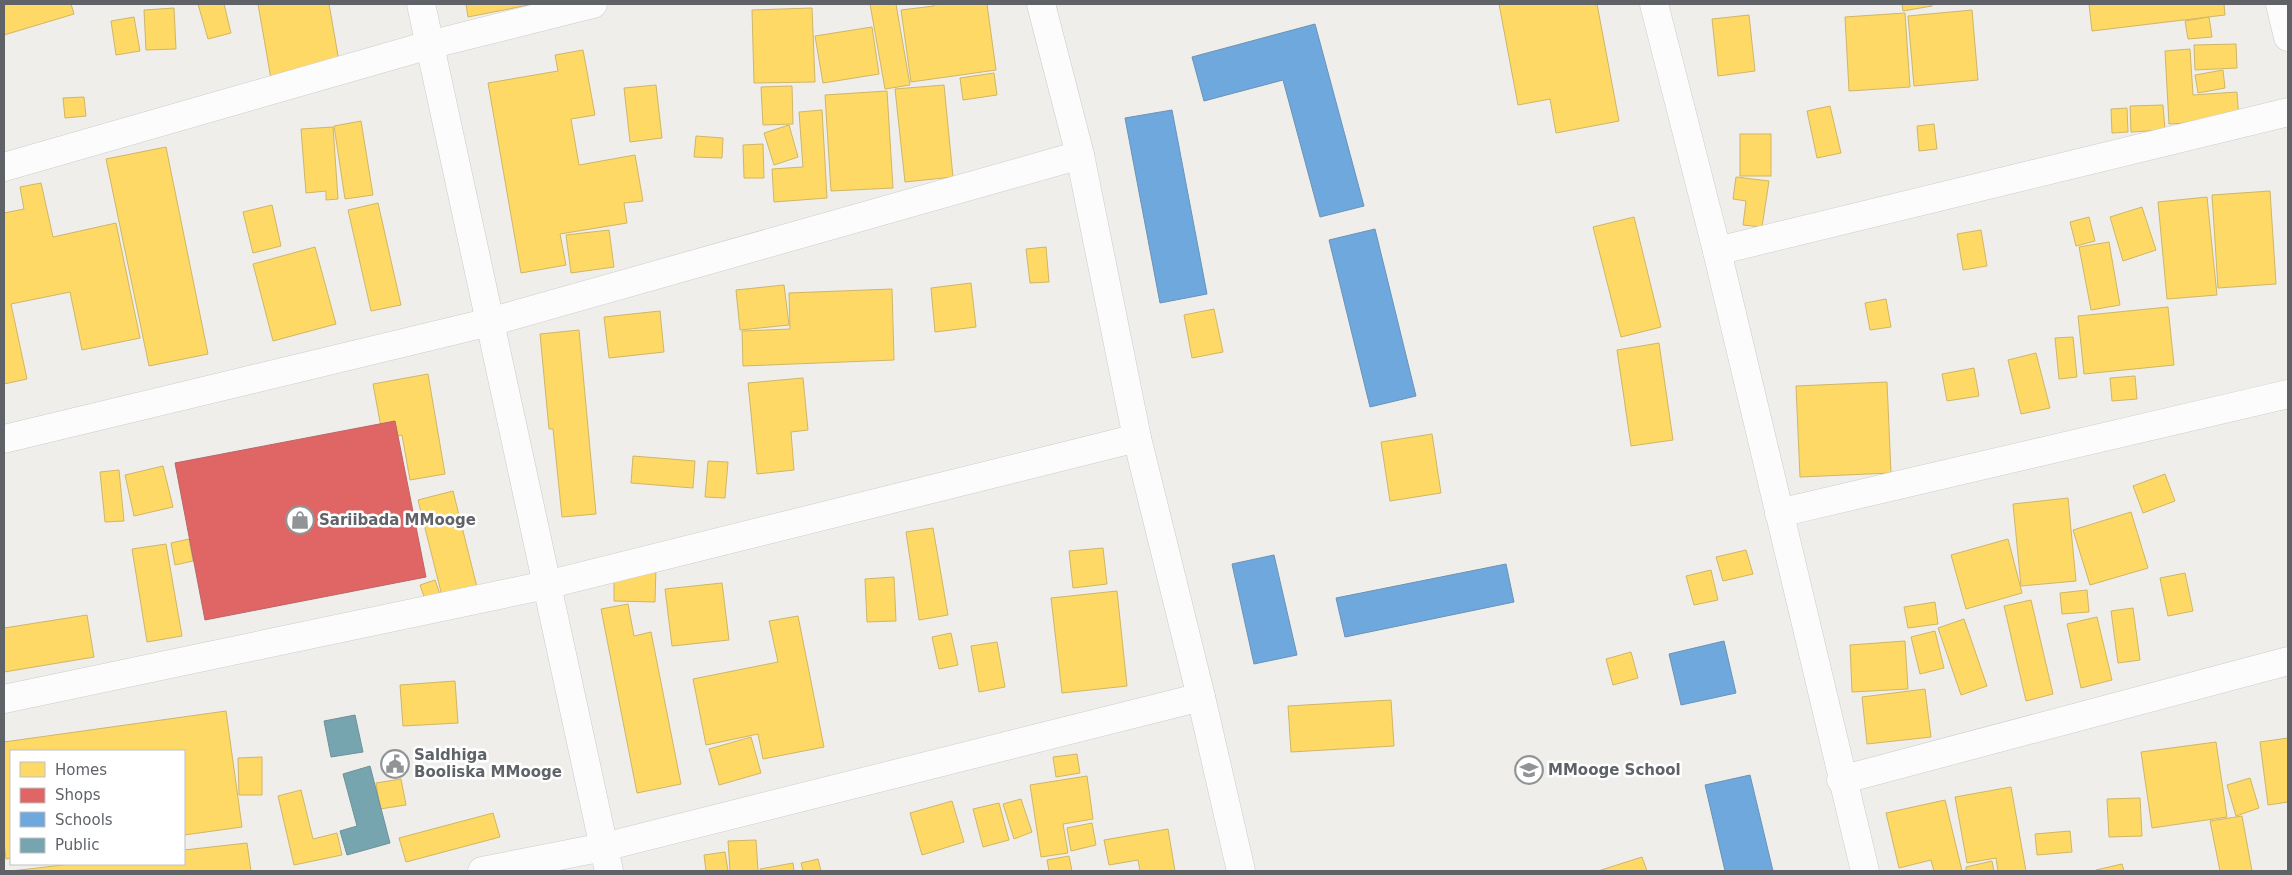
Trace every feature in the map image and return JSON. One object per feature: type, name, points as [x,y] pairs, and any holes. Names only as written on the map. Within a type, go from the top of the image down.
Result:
[{"type":"street","points":[[421,4],[606,859]]},
{"type":"street","points":[[4,167],[430,44],[593,4]]},
{"type":"street","points":[[1041,4],[1080,155],[1137,438],[1201,697],[1241,871]]},
{"type":"street","points":[[1655,4],[1717,251],[1841,780],[1865,871]]},
{"type":"street","points":[[2280,4],[2288,37]]},
{"type":"street","points":[[1717,251],[2288,112]]},
{"type":"street","points":[[4,439],[490,322],[1080,155]]},
{"type":"street","points":[[1779,513],[2288,394]]},
{"type":"street","points":[[4,699],[546,585],[1137,438]]},
{"type":"street","points":[[1841,780],[2288,661]]},
{"type":"street","points":[[482,871],[606,859],[1201,697]]},
{"type":"building: Homes","points":[[4,4],[71,4],[74,14],[4,35]]},
{"type":"building: Homes","points":[[198,4],[224,4],[231,33],[208,39]]},
{"type":"building: Homes","points":[[258,4],[329,4],[340,67],[271,79]]},
{"type":"building: Homes","points":[[466,4],[534,4],[468,17]]},
{"type":"building: Homes","points":[[870,4],[896,4],[910,85],[885,89]]},
{"type":"building: Homes","points":[[934,4],[987,4],[996,70],[911,82],[901,10],[934,6]]},
{"type":"building: Homes","points":[[1499,4],[1597,4],[1619,121],[1556,133],[1550,99],[1518,105]]},
{"type":"building: Homes","points":[[1902,4],[1932,4],[1932,6],[1903,11]]},
{"type":"building: Homes","points":[[2089,4],[2224,4],[2225,15],[2092,31]]},
{"type":"building: Homes","points":[[174,8],[176,49],[146,50],[144,10]]},
{"type":"building: Homes","points":[[812,8],[815,82],[754,83],[752,10]]},
{"type":"building: Homes","points":[[1972,10],[1978,80],[1914,86],[1908,16]]},
{"type":"building: Homes","points":[[1905,13],[1910,87],[1849,91],[1845,17]]},
{"type":"building: Homes","points":[[1749,15],[1755,71],[1718,76],[1712,19]]},
{"type":"building: Homes","points":[[134,17],[140,51],[116,55],[111,21]]},
{"type":"building: Homes","points":[[2209,17],[2212,37],[2188,39],[2185,21]]},
{"type":"building: Homes","points":[[872,27],[879,74],[823,83],[815,36]]},
{"type":"building: Homes","points":[[2236,44],[2237,68],[2195,70],[2194,45]]},
{"type":"building: Homes","points":[[2190,49],[2193,95],[2237,92],[2239,120],[2169,124],[2165,51]]},
{"type":"building: Homes","points":[[583,50],[595,115],[571,119],[579,165],[635,155],[643,201],[624,203],[627,223],[560,234],[566,265],[521,273],[488,83],[558,71],[555,55]]},
{"type":"building: Homes","points":[[2223,70],[2225,88],[2198,93],[2195,75]]},
{"type":"building: Homes","points":[[994,73],[997,95],[963,100],[960,78]]},
{"type":"building: Homes","points":[[656,85],[662,138],[630,142],[624,88]]},
{"type":"building: Homes","points":[[944,85],[953,177],[905,182],[895,89]]},
{"type":"building: Homes","points":[[792,86],[793,124],[763,125],[761,87]]},
{"type":"building: Homes","points":[[887,91],[893,188],[831,191],[825,95]]},
{"type":"building: Homes","points":[[84,97],[86,116],[65,118],[63,98]]},
{"type":"building: Homes","points":[[2163,105],[2165,130],[2131,132],[2130,106]]},
{"type":"building: Homes","points":[[1830,106],[1841,153],[1817,158],[1807,111]]},
{"type":"building: Homes","points":[[2127,108],[2128,132],[2112,133],[2111,109]]},
{"type":"building: Homes","points":[[822,110],[827,198],[774,202],[772,169],[803,167],[799,112]]},
{"type":"building: Homes","points":[[361,121],[373,195],[345,199],[334,126]]},
{"type":"building: Homes","points":[[1934,124],[1937,149],[1919,151],[1917,126]]},
{"type":"building: Homes","points":[[789,125],[798,157],[774,165],[764,133]]},
{"type":"building: Homes","points":[[333,127],[338,199],[326,200],[326,191],[306,193],[301,129]]},
{"type":"building: Homes","points":[[1740,134],[1771,134],[1771,176],[1740,176]]},
{"type":"building: Homes","points":[[696,136],[723,138],[722,158],[694,157]]},
{"type":"building: Homes","points":[[763,144],[764,178],[744,178],[743,145]]},
{"type":"building: Homes","points":[[166,147],[208,354],[149,366],[106,159]]},
{"type":"building: Homes","points":[[1736,177],[1769,181],[1762,227],[1743,225],[1746,201],[1733,199]]},
{"type":"building: Homes","points":[[41,183],[53,237],[116,223],[140,338],[82,350],[70,292],[11,304],[27,379],[4,384],[4,213],[24,209],[20,187]]},
{"type":"building: Homes","points":[[2270,191],[2276,284],[2218,288],[2212,195]]},
{"type":"building: Homes","points":[[2207,197],[2217,295],[2167,299],[2158,202]]},
{"type":"building: Homes","points":[[378,203],[401,305],[371,311],[348,210]]},
{"type":"building: Homes","points":[[272,205],[281,246],[253,253],[243,212]]},
{"type":"building: Homes","points":[[2142,207],[2156,250],[2123,261],[2110,217]]},
{"type":"building: Homes","points":[[1634,217],[1661,327],[1621,337],[1593,227]]},
{"type":"building: Homes","points":[[2089,217],[2095,241],[2076,246],[2070,222]]},
{"type":"building: Homes","points":[[609,230],[614,267],[571,273],[566,235]]},
{"type":"building: Homes","points":[[1981,230],[1987,266],[1963,270],[1957,234]]},
{"type":"building: Homes","points":[[2109,242],[2120,305],[2091,310],[2079,247]]},
{"type":"building: Homes","points":[[315,247],[336,324],[273,341],[253,264]]},
{"type":"building: Homes","points":[[1046,247],[1049,282],[1030,283],[1026,249]]},
{"type":"building: Homes","points":[[971,283],[976,327],[935,332],[931,288]]},
{"type":"building: Homes","points":[[784,285],[789,325],[740,330],[736,290]]},
{"type":"building: Homes","points":[[892,289],[894,360],[743,366],[742,331],[790,329],[789,293]]},
{"type":"building: Homes","points":[[1886,299],[1891,327],[1870,330],[1865,303]]},
{"type":"building: Homes","points":[[2168,307],[2174,365],[2084,374],[2078,316]]},
{"type":"building: Homes","points":[[1214,309],[1223,352],[1192,358],[1184,315]]},
{"type":"building: Homes","points":[[660,311],[664,352],[609,358],[604,317]]},
{"type":"building: Homes","points":[[579,330],[596,514],[562,517],[553,429],[549,429],[540,334]]},
{"type":"building: Homes","points":[[2073,337],[2077,377],[2059,379],[2055,338]]},
{"type":"building: Homes","points":[[1659,343],[1673,440],[1631,446],[1617,350]]},
{"type":"building: Homes","points":[[2036,353],[2050,408],[2021,414],[2008,360]]},
{"type":"building: Homes","points":[[1974,368],[1979,396],[1947,401],[1942,374]]},
{"type":"building: Homes","points":[[428,374],[445,474],[410,480],[402,435],[383,438],[373,384]]},
{"type":"building: Homes","points":[[2135,376],[2137,399],[2112,401],[2110,378]]},
{"type":"building: Homes","points":[[803,378],[808,430],[791,432],[794,470],[757,474],[748,383]]},
{"type":"building: Homes","points":[[1887,382],[1891,473],[1800,477],[1796,386]]},
{"type":"building: Homes","points":[[1432,434],[1441,493],[1390,501],[1381,442]]},
{"type":"building: Homes","points":[[633,456],[695,461],[693,488],[631,483]]},
{"type":"building: Homes","points":[[708,461],[728,462],[725,498],[705,497]]},
{"type":"building: Homes","points":[[163,466],[173,507],[134,516],[125,475]]},
{"type":"building: Homes","points":[[119,470],[124,521],[105,522],[100,472]]},
{"type":"building: Homes","points":[[2165,474],[2175,501],[2143,513],[2133,486]]},
{"type":"building: Homes","points":[[453,491],[479,595],[444,604],[418,500]]},
{"type":"building: Homes","points":[[2068,498],[2076,581],[2021,586],[2013,504]]},
{"type":"building: Homes","points":[[2131,512],[2148,568],[2090,585],[2073,530]]},
{"type":"building: Homes","points":[[933,528],[948,615],[919,620],[906,532]]},
{"type":"building: Homes","points":[[189,539],[193,561],[175,565],[171,543]]},
{"type":"building: Homes","points":[[2008,539],[2022,593],[1966,609],[1951,555]]},
{"type":"building: Homes","points":[[166,544],[182,636],[147,642],[132,549]]},
{"type":"building: Homes","points":[[1103,548],[1107,584],[1073,588],[1069,551]]},
{"type":"building: Homes","points":[[1746,550],[1753,574],[1723,581],[1716,557]]},
{"type":"building: Homes","points":[[614,566],[656,567],[655,602],[614,601]]},
{"type":"building: Homes","points":[[1711,570],[1718,600],[1694,605],[1686,576]]},
{"type":"building: Homes","points":[[2185,573],[2193,611],[2168,616],[2160,578]]},
{"type":"building: Homes","points":[[894,577],[896,621],[867,622],[865,579]]},
{"type":"building: Homes","points":[[435,580],[443,603],[428,608],[420,585]]},
{"type":"building: Homes","points":[[722,583],[729,640],[672,646],[665,589]]},
{"type":"building: Homes","points":[[2087,590],[2089,612],[2062,614],[2060,593]]},
{"type":"building: Homes","points":[[1117,591],[1127,686],[1062,693],[1051,598]]},
{"type":"building: Homes","points":[[2031,600],[2053,694],[2026,701],[2004,606]]},
{"type":"building: Homes","points":[[1935,602],[1938,624],[1908,628],[1904,607]]},
{"type":"building: Homes","points":[[628,604],[634,636],[651,632],[681,784],[637,793],[601,609]]},
{"type":"building: Homes","points":[[2133,608],[2140,660],[2118,663],[2111,611]]},
{"type":"building: Homes","points":[[87,615],[94,657],[4,672],[4,628]]},
{"type":"building: Homes","points":[[798,616],[824,747],[763,759],[758,734],[706,745],[693,679],[778,662],[769,621]]},
{"type":"building: Homes","points":[[2097,617],[2112,680],[2081,688],[2067,624]]},
{"type":"building: Homes","points":[[1964,619],[1987,686],[1961,695],[1938,628]]},
{"type":"building: Homes","points":[[1935,631],[1944,668],[1920,674],[1911,637]]},
{"type":"building: Homes","points":[[951,633],[958,665],[939,669],[932,637]]},
{"type":"building: Homes","points":[[1905,641],[1908,689],[1852,692],[1850,645]]},
{"type":"building: Homes","points":[[997,642],[1005,687],[979,692],[971,646]]},
{"type":"building: Homes","points":[[1631,652],[1638,678],[1613,685],[1606,659]]},
{"type":"building: Homes","points":[[455,681],[458,723],[403,726],[400,685]]},
{"type":"building: Homes","points":[[1925,689],[1931,737],[1867,744],[1862,697]]},
{"type":"building: Homes","points":[[1391,700],[1394,746],[1291,752],[1288,706]]},
{"type":"building: Homes","points":[[226,711],[242,827],[185,835],[185,750],[10,750],[10,858],[6,859],[4,842],[4,742]]},
{"type":"building: Homes","points":[[751,737],[761,773],[719,785],[709,749]]},
{"type":"building: Homes","points":[[2288,738],[2288,802],[2268,805],[2260,742]]},
{"type":"building: Homes","points":[[2216,742],[2227,817],[2152,828],[2141,752]]},
{"type":"building: Homes","points":[[1077,754],[1080,773],[1056,777],[1053,757]]},
{"type":"building: Homes","points":[[262,757],[262,795],[239,795],[238,758]]},
{"type":"building: Homes","points":[[1087,776],[1093,819],[1063,824],[1068,853],[1041,857],[1030,785]]},
{"type":"building: Homes","points":[[2250,778],[2259,808],[2236,816],[2227,785]]},
{"type":"building: Homes","points":[[401,779],[406,805],[380,809],[376,783]]},
{"type":"building: Homes","points":[[2011,787],[2026,871],[1998,871],[1996,858],[1967,863],[1955,797]]},
{"type":"building: Homes","points":[[301,790],[313,839],[337,833],[342,855],[294,865],[278,796]]},
{"type":"building: Homes","points":[[2140,798],[2142,836],[2109,837],[2107,799]]},
{"type":"building: Homes","points":[[1021,799],[1032,832],[1014,839],[1003,804]]},
{"type":"building: Homes","points":[[1945,800],[1962,871],[1934,871],[1931,860],[1899,868],[1886,813]]},
{"type":"building: Homes","points":[[952,801],[964,842],[922,855],[910,813]]},
{"type":"building: Homes","points":[[999,803],[1009,840],[983,847],[973,809]]},
{"type":"building: Homes","points":[[493,813],[500,837],[406,862],[399,838]]},
{"type":"building: Homes","points":[[2242,816],[2252,871],[2220,871],[2210,821]]},
{"type":"building: Homes","points":[[1092,823],[1096,845],[1071,851],[1067,828]]},
{"type":"building: Homes","points":[[1168,829],[1175,871],[1140,871],[1138,860],[1109,865],[1104,840]]},
{"type":"building: Homes","points":[[2070,831],[2072,852],[2037,855],[2035,834]]},
{"type":"building: Homes","points":[[756,840],[758,871],[730,871],[728,841]]},
{"type":"building: Homes","points":[[247,843],[251,871],[11,871],[63,865],[185,865],[185,850]]},
{"type":"building: Homes","points":[[725,852],[728,871],[706,871],[704,855]]},
{"type":"building: Homes","points":[[1069,856],[1072,871],[1049,871],[1047,860]]},
{"type":"building: Homes","points":[[1642,857],[1647,871],[1598,871]]},
{"type":"building: Homes","points":[[818,859],[821,871],[803,871],[801,863]]},
{"type":"building: Homes","points":[[1992,861],[1994,871],[1966,871],[1966,867]]},
{"type":"building: Homes","points":[[793,863],[794,871],[761,871],[760,869]]},
{"type":"building: Homes","points":[[2122,864],[2124,871],[2096,871],[2096,870]]},
{"type":"building: Shops","name":"Sariibada MMooge","points":[[395,421],[426,577],[205,620],[175,463]]},
{"type":"building: Schools","points":[[1315,24],[1364,206],[1320,217],[1283,80],[1204,101],[1192,57]]},
{"type":"building: Schools","points":[[1172,110],[1207,294],[1160,303],[1125,118]]},
{"type":"building: Schools","points":[[1375,229],[1416,396],[1370,407],[1329,240]]},
{"type":"building: Schools","points":[[1274,555],[1297,655],[1254,664],[1232,564]]},
{"type":"building: Schools","points":[[1506,564],[1514,602],[1345,637],[1336,598]]},
{"type":"building: Schools","points":[[1724,641],[1736,693],[1681,705],[1669,654]]},
{"type":"building: Schools","points":[[1750,775],[1773,871],[1725,871],[1705,785]]},
{"type":"building: Public","points":[[355,715],[363,752],[331,757],[324,721]]},
{"type":"building: Public","points":[[370,766],[390,843],[347,855],[340,831],[357,826],[343,774]]},
{"type":"place","name":"Sariibada MMooge","points":[[300,520]]},
{"type":"place","name":"Saldhiga Booliska MMooge","points":[[395,764]]},
{"type":"place","name":"MMooge School","points":[[1529,770]]}]
